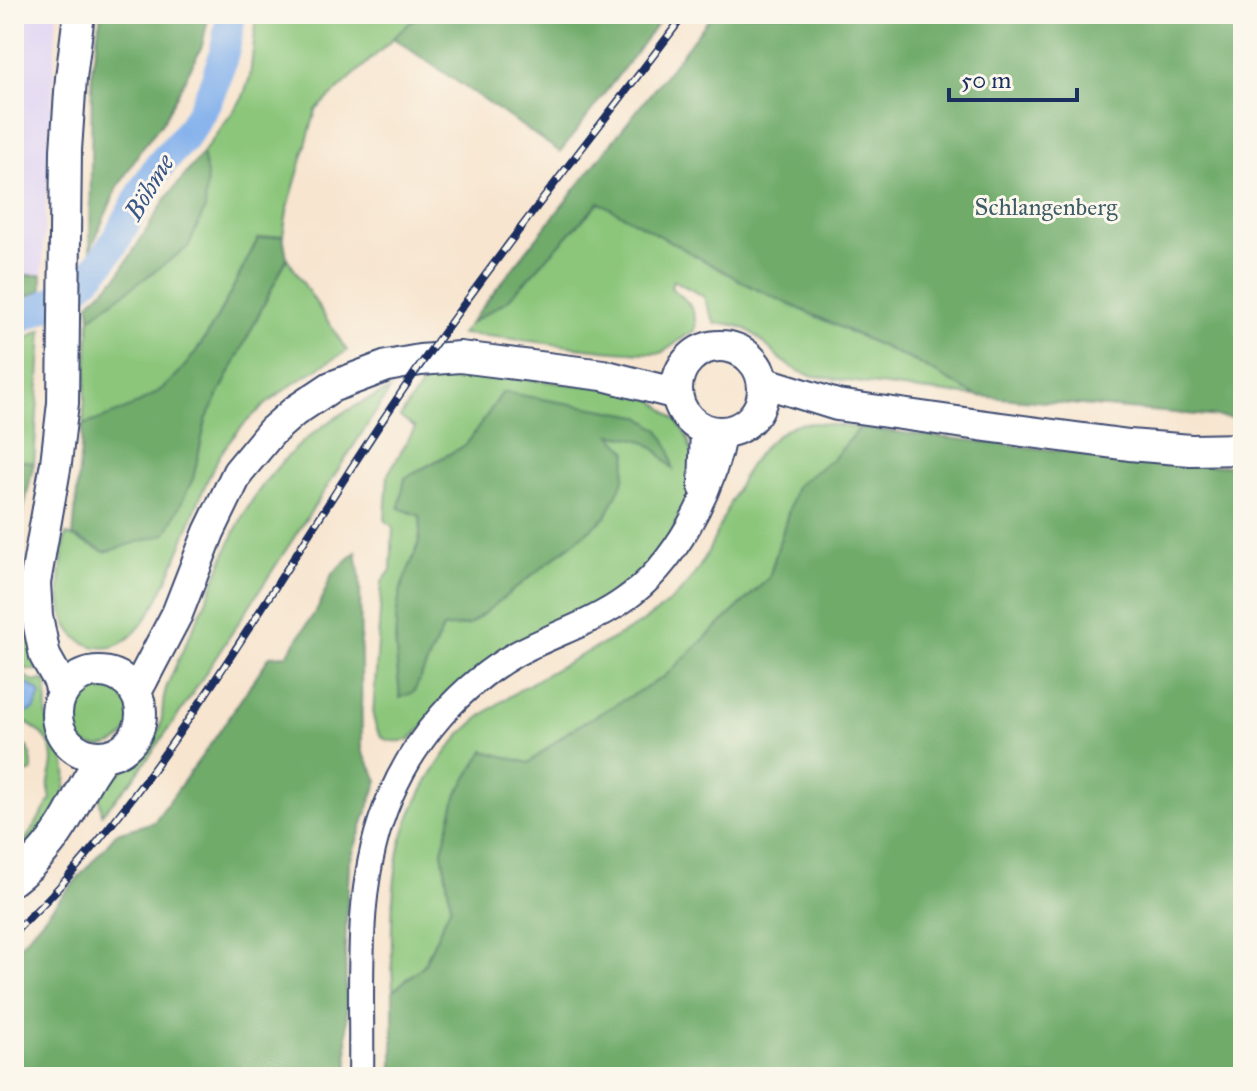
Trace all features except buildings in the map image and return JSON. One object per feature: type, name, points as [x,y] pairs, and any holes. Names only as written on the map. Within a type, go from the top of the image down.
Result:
[{"type":"main road","points":[[62,694],[59,681],[45,656],[37,616],[35,583],[57,457],[64,379],[69,104],[79,14]]},
{"type":"main road","points":[[724,346],[749,357],[760,373],[761,395],[744,425],[714,431],[688,418],[679,403],[678,384],[697,353],[710,347],[724,346]]},
{"type":"main road","points":[[41,631],[67,658],[115,680],[142,716],[134,738],[126,747],[104,756],[83,753],[74,748],[60,729],[58,705],[62,694],[80,676],[115,680],[165,635],[185,598],[209,532],[238,472],[272,431],[313,398],[368,372],[420,360],[460,357],[678,384]]},
{"type":"main road","points":[[761,395],[1129,445],[1191,450],[1243,449]]},
{"type":"main road","points":[[74,748],[80,789]]},
{"type":"main road","points":[[14,879],[57,834],[80,789],[104,756]]},
{"type":"street","points":[[361,1077],[361,943],[365,882],[374,840],[406,765],[446,711],[495,668],[610,609],[638,590],[669,557],[687,529],[716,466],[714,431]]},
{"type":"shaded area","points":[[14,14],[57,14],[42,275],[14,275]]},
{"type":"green space","points":[[101,14],[209,14],[202,46],[164,120],[116,190],[90,251],[92,69]]},
{"type":"green space","points":[[257,14],[420,14],[316,110],[283,235],[258,239],[214,322],[188,363],[148,398],[83,425],[90,318],[103,308],[203,159],[202,154],[242,99],[250,77]]},
{"type":"green space","points":[[420,14],[665,14],[560,152],[393,38]]},
{"type":"green space","name":"Schlangenberg","points":[[713,14],[1243,14],[1243,419],[977,396],[916,362],[752,287],[599,202],[508,300],[469,324]]},
{"type":"green space","points":[[202,154],[207,174],[205,209],[188,247],[90,318],[89,303],[117,277],[167,197]]},
{"type":"green space","points":[[599,202],[752,287],[916,362],[977,396],[875,385],[804,373],[783,361],[751,332],[729,324],[715,324],[703,296],[673,280],[671,288],[693,312],[695,331],[660,353],[610,351],[461,334],[469,324],[508,300]]},
{"type":"green space","points":[[283,235],[287,258],[206,420],[193,479],[166,534],[105,552],[73,536],[83,425],[139,403],[173,379],[202,343],[258,239]]},
{"type":"green space","points":[[287,258],[347,351],[264,406],[224,449],[200,497],[162,590],[148,616],[131,636],[108,648],[83,642],[72,633],[61,607],[60,577],[66,534],[105,552],[193,479],[206,420]]},
{"type":"green space","points":[[14,275],[42,275],[42,290],[14,302]]},
{"type":"green space","points":[[42,330],[34,463],[14,459],[14,349],[15,344]]},
{"type":"green space","points":[[432,369],[645,392],[677,421],[688,439],[695,464],[691,493],[679,522],[658,553],[633,578],[601,600],[520,640],[409,740],[394,741],[380,735],[373,716],[382,582],[391,570],[393,527],[385,520],[388,474],[415,428],[400,417]],"holes":[[[503,392],[659,430],[656,449],[643,439],[609,435],[606,517],[469,625],[443,628],[424,670],[400,697],[395,640],[401,588],[422,538],[420,516],[405,478],[466,445]]]},
{"type":"green space","points":[[390,390],[179,714],[134,778],[102,814],[99,794],[146,750],[158,733],[167,686],[234,533],[257,492],[306,439],[346,411]]},
{"type":"green space","points":[[503,392],[639,416],[659,430],[670,449],[673,469],[659,452],[646,443],[611,435],[627,451],[624,479],[606,517],[469,625],[443,628],[414,692],[400,698],[397,614],[402,586],[418,545],[420,527],[420,516],[399,508],[405,478],[466,445]]},
{"type":"green space","points":[[818,423],[860,428],[835,457],[796,486],[769,578],[664,677],[569,731],[529,763],[457,794],[442,851],[451,905],[424,965],[393,991],[393,906],[398,857],[417,801],[439,762],[465,730],[501,702],[634,627],[677,596],[713,542],[744,475],[757,455],[773,438],[794,425]]},
{"type":"green space","points":[[860,428],[1187,465],[1243,466],[1243,1077],[393,1077],[393,991],[424,965],[451,905],[442,851],[457,794],[484,751],[529,763],[569,731],[664,677],[769,578],[796,486],[835,457]]},
{"type":"green space","points":[[14,459],[34,463],[14,553]]},
{"type":"green space","points":[[356,552],[360,578],[362,751],[378,780],[349,864],[345,948],[348,1077],[14,1077],[14,952],[117,833],[154,822],[270,656],[287,655],[319,606],[332,574]]},
{"type":"green space","points":[[15,601],[24,611],[44,668],[28,669],[14,661]]},
{"type":"green space","points":[[14,670],[35,682],[46,679],[48,723],[64,758],[66,778],[64,793],[52,819],[14,866],[14,849],[22,846],[51,799],[49,783],[53,758],[52,750],[43,736],[14,716]]},
{"type":"green space","points":[[99,679],[123,689],[133,713],[123,737],[99,747],[75,737],[65,713],[75,689]]},
{"type":"green space","points":[[14,741],[27,748],[32,771],[14,776]]},
{"type":"water","points":[[14,677],[38,690],[41,695],[34,710],[24,714],[14,710]]},
{"type":"waterway","name":"Böhme","points":[[14,321],[75,288],[102,261],[156,170],[184,138],[202,110],[221,63],[231,14]]},
{"type":"waterway","points":[[14,377],[25,316]]},
{"type":"railway","points":[[14,933],[69,876],[161,759],[438,339],[685,14]]}]
